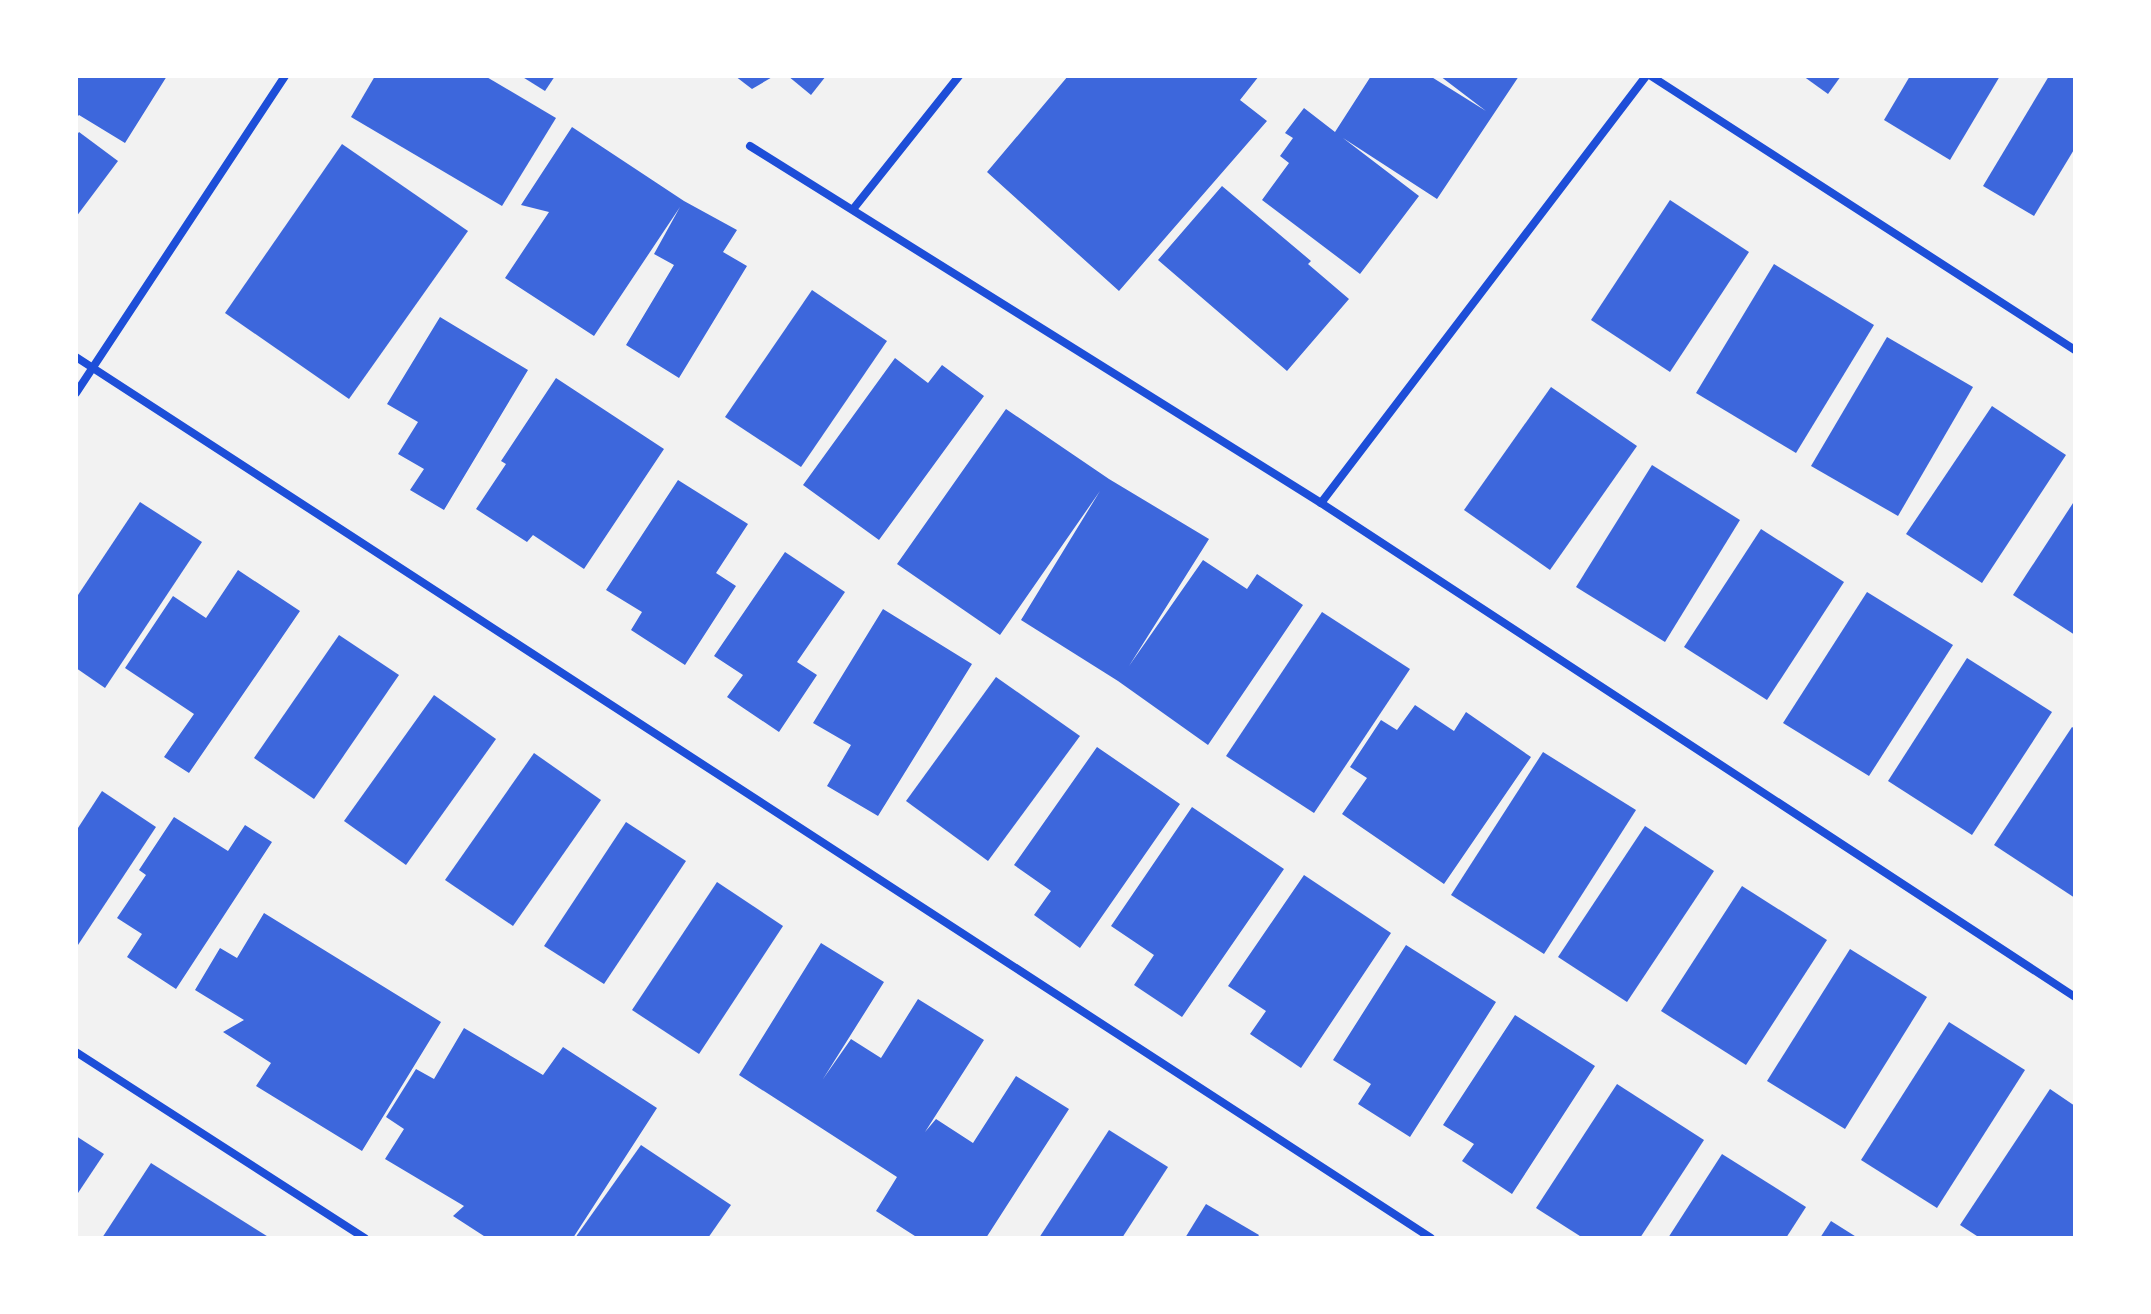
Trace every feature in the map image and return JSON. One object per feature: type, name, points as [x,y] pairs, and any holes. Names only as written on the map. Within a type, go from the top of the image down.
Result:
[{"type":"street","points":[[76,393],[285,76]]},
{"type":"street","points":[[854,208],[959,76]]},
{"type":"street","points":[[1321,503],[1649,76],[2075,350]]},
{"type":"street","points":[[750,146],[854,208],[1321,503],[2075,997]]},
{"type":"street","points":[[76,357],[1431,1238]]},
{"type":"street","points":[[76,1052],[365,1238]]},
{"type":"building","points":[[76,76],[167,76],[125,143],[79,115],[76,118]]},
{"type":"building","points":[[375,76],[485,76],[556,118],[502,206],[351,117]]},
{"type":"building","points":[[521,76],[555,76],[545,91]]},
{"type":"building","points":[[735,76],[774,76],[752,89]]},
{"type":"building","points":[[788,76],[826,76],[811,95]]},
{"type":"building","points":[[1068,76],[1259,76],[1240,100],[1267,121],[1119,291],[987,172]]},
{"type":"building","points":[[1371,76],[1430,76],[1486,111],[1440,76],[1519,76],[1437,199],[1343,138],[1419,196],[1360,274],[1262,200],[1289,163],[1280,156],[1293,138],[1285,133],[1304,108],[1335,132]]},
{"type":"building","points":[[1803,76],[1841,76],[1828,94]]},
{"type":"building","points":[[1910,76],[2000,76],[1950,160],[1884,120]]},
{"type":"building","points":[[2049,76],[2075,76],[2075,148],[2034,216],[1983,186]]},
{"type":"building","points":[[572,127],[684,201],[737,230],[723,252],[747,266],[679,378],[626,345],[674,265],[654,254],[680,207],[594,336],[505,278],[549,212],[521,205]]},
{"type":"building","points":[[79,132],[118,161],[76,217],[76,136]]},
{"type":"building","points":[[342,144],[468,231],[349,399],[225,313]]},
{"type":"building","points":[[1222,186],[1311,261],[1308,264],[1349,299],[1287,371],[1158,260]]},
{"type":"building","points":[[1670,200],[1749,252],[1670,372],[1591,320]]},
{"type":"building","points":[[1774,264],[1874,325],[1796,453],[1696,393]]},
{"type":"building","points":[[812,290],[887,341],[801,467],[725,417]]},
{"type":"building","points":[[440,317],[528,370],[444,510],[410,490],[424,469],[398,454],[418,422],[387,404]]},
{"type":"building","points":[[1887,337],[1973,387],[1898,516],[1811,466]]},
{"type":"building","points":[[895,358],[928,383],[942,365],[984,396],[879,540],[803,485]]},
{"type":"building","points":[[556,378],[664,449],[584,569],[533,535],[527,542],[476,509],[506,464],[501,461]]},
{"type":"building","points":[[1551,387],[1637,446],[1550,570],[1464,510]]},
{"type":"building","points":[[1992,406],[2066,455],[1982,583],[1906,534]]},
{"type":"building","points":[[1006,409],[1109,479],[1209,539],[1129,666],[1203,560],[1247,589],[1257,574],[1303,605],[1208,745],[1118,681],[1021,620],[1100,491],[1000,635],[897,564]]},
{"type":"building","points":[[1652,465],[1740,520],[1665,642],[1576,587]]},
{"type":"building","points":[[678,480],[748,524],[716,573],[736,586],[685,665],[631,630],[642,612],[606,590]]},
{"type":"building","points":[[2075,500],[2075,635],[2013,595]]},
{"type":"building","points":[[140,502],[202,542],[105,688],[76,668],[76,598]]},
{"type":"building","points":[[1761,529],[1844,582],[1767,700],[1684,647]]},
{"type":"building","points":[[785,552],[845,592],[797,662],[817,675],[779,732],[727,697],[743,675],[714,656]]},
{"type":"building","points":[[238,570],[300,611],[189,773],[164,757],[194,714],[125,668],[173,596],[206,618]]},
{"type":"building","points":[[1867,592],[1953,645],[1869,776],[1783,723]]},
{"type":"building","points":[[883,609],[972,664],[878,816],[827,786],[851,745],[813,723]]},
{"type":"building","points":[[1322,612],[1410,669],[1314,813],[1226,756]]},
{"type":"building","points":[[339,635],[399,675],[314,799],[254,758]]},
{"type":"building","points":[[1967,658],[2052,712],[1972,835],[1888,781]]},
{"type":"building","points":[[996,677],[1080,736],[988,861],[906,801]]},
{"type":"building","points":[[434,695],[496,739],[406,865],[344,821]]},
{"type":"building","points":[[1415,705],[1454,731],[1466,712],[1531,757],[1444,884],[1342,814],[1367,778],[1350,767],[1381,720],[1397,730]]},
{"type":"building","points":[[2072,727],[2075,729],[2075,898],[1994,845]]},
{"type":"building","points":[[1097,747],[1180,804],[1080,948],[1034,915],[1051,891],[1014,865]]},
{"type":"building","points":[[1543,752],[1636,810],[1544,954],[1451,895]]},
{"type":"building","points":[[534,753],[601,800],[513,926],[445,880]]},
{"type":"building","points":[[102,791],[156,827],[76,948],[76,831]]},
{"type":"building","points":[[1192,807],[1284,869],[1182,1017],[1134,985],[1154,955],[1111,926]]},
{"type":"building","points":[[174,817],[228,851],[245,825],[272,842],[176,989],[127,957],[142,934],[117,918],[146,875],[139,870]]},
{"type":"building","points":[[626,822],[686,861],[604,984],[544,946]]},
{"type":"building","points":[[1645,826],[1714,871],[1627,1002],[1558,957]]},
{"type":"building","points":[[1304,875],[1391,933],[1301,1068],[1250,1034],[1266,1011],[1228,986]]},
{"type":"building","points":[[717,882],[783,926],[699,1054],[632,1010]]},
{"type":"building","points":[[1742,886],[1827,940],[1746,1065],[1661,1011]]},
{"type":"building","points":[[264,913],[441,1022],[362,1151],[256,1086],[271,1063],[223,1032],[244,1020],[195,990],[220,948],[237,958]]},
{"type":"building","points":[[821,943],[884,982],[823,1079],[851,1039],[881,1058],[918,999],[984,1040],[925,1132],[936,1119],[973,1143],[1016,1076],[1069,1109],[986,1238],[918,1238],[876,1211],[897,1177],[739,1075]]},
{"type":"building","points":[[1406,945],[1496,1002],[1410,1137],[1358,1104],[1371,1084],[1333,1060]]},
{"type":"building","points":[[1850,949],[1927,997],[1845,1129],[1767,1081]]},
{"type":"building","points":[[1515,1015],[1595,1066],[1512,1194],[1462,1161],[1474,1144],[1443,1125]]},
{"type":"building","points":[[1949,1022],[2025,1070],[1937,1208],[1861,1160]]},
{"type":"building","points":[[464,1028],[543,1075],[563,1047],[657,1108],[573,1238],[487,1238],[453,1216],[464,1206],[385,1159],[404,1129],[386,1117],[416,1069],[434,1079]]},
{"type":"building","points":[[1617,1084],[1704,1140],[1640,1238],[1583,1238],[1536,1208]]},
{"type":"building","points":[[2050,1089],[2075,1106],[2075,1238],[1980,1238],[1960,1225]]},
{"type":"building","points":[[1109,1130],[1168,1167],[1122,1238],[1039,1238]]},
{"type":"building","points":[[76,1136],[104,1154],[76,1196]]},
{"type":"building","points":[[641,1145],[731,1205],[708,1238],[575,1238]]},
{"type":"building","points":[[1722,1154],[1806,1207],[1786,1238],[1668,1238]]},
{"type":"building","points":[[151,1163],[270,1238],[102,1238]]},
{"type":"building","points":[[1206,1204],[1259,1235],[1257,1238],[1185,1238]]},
{"type":"building","points":[[1831,1221],[1858,1238],[1820,1238]]}]
